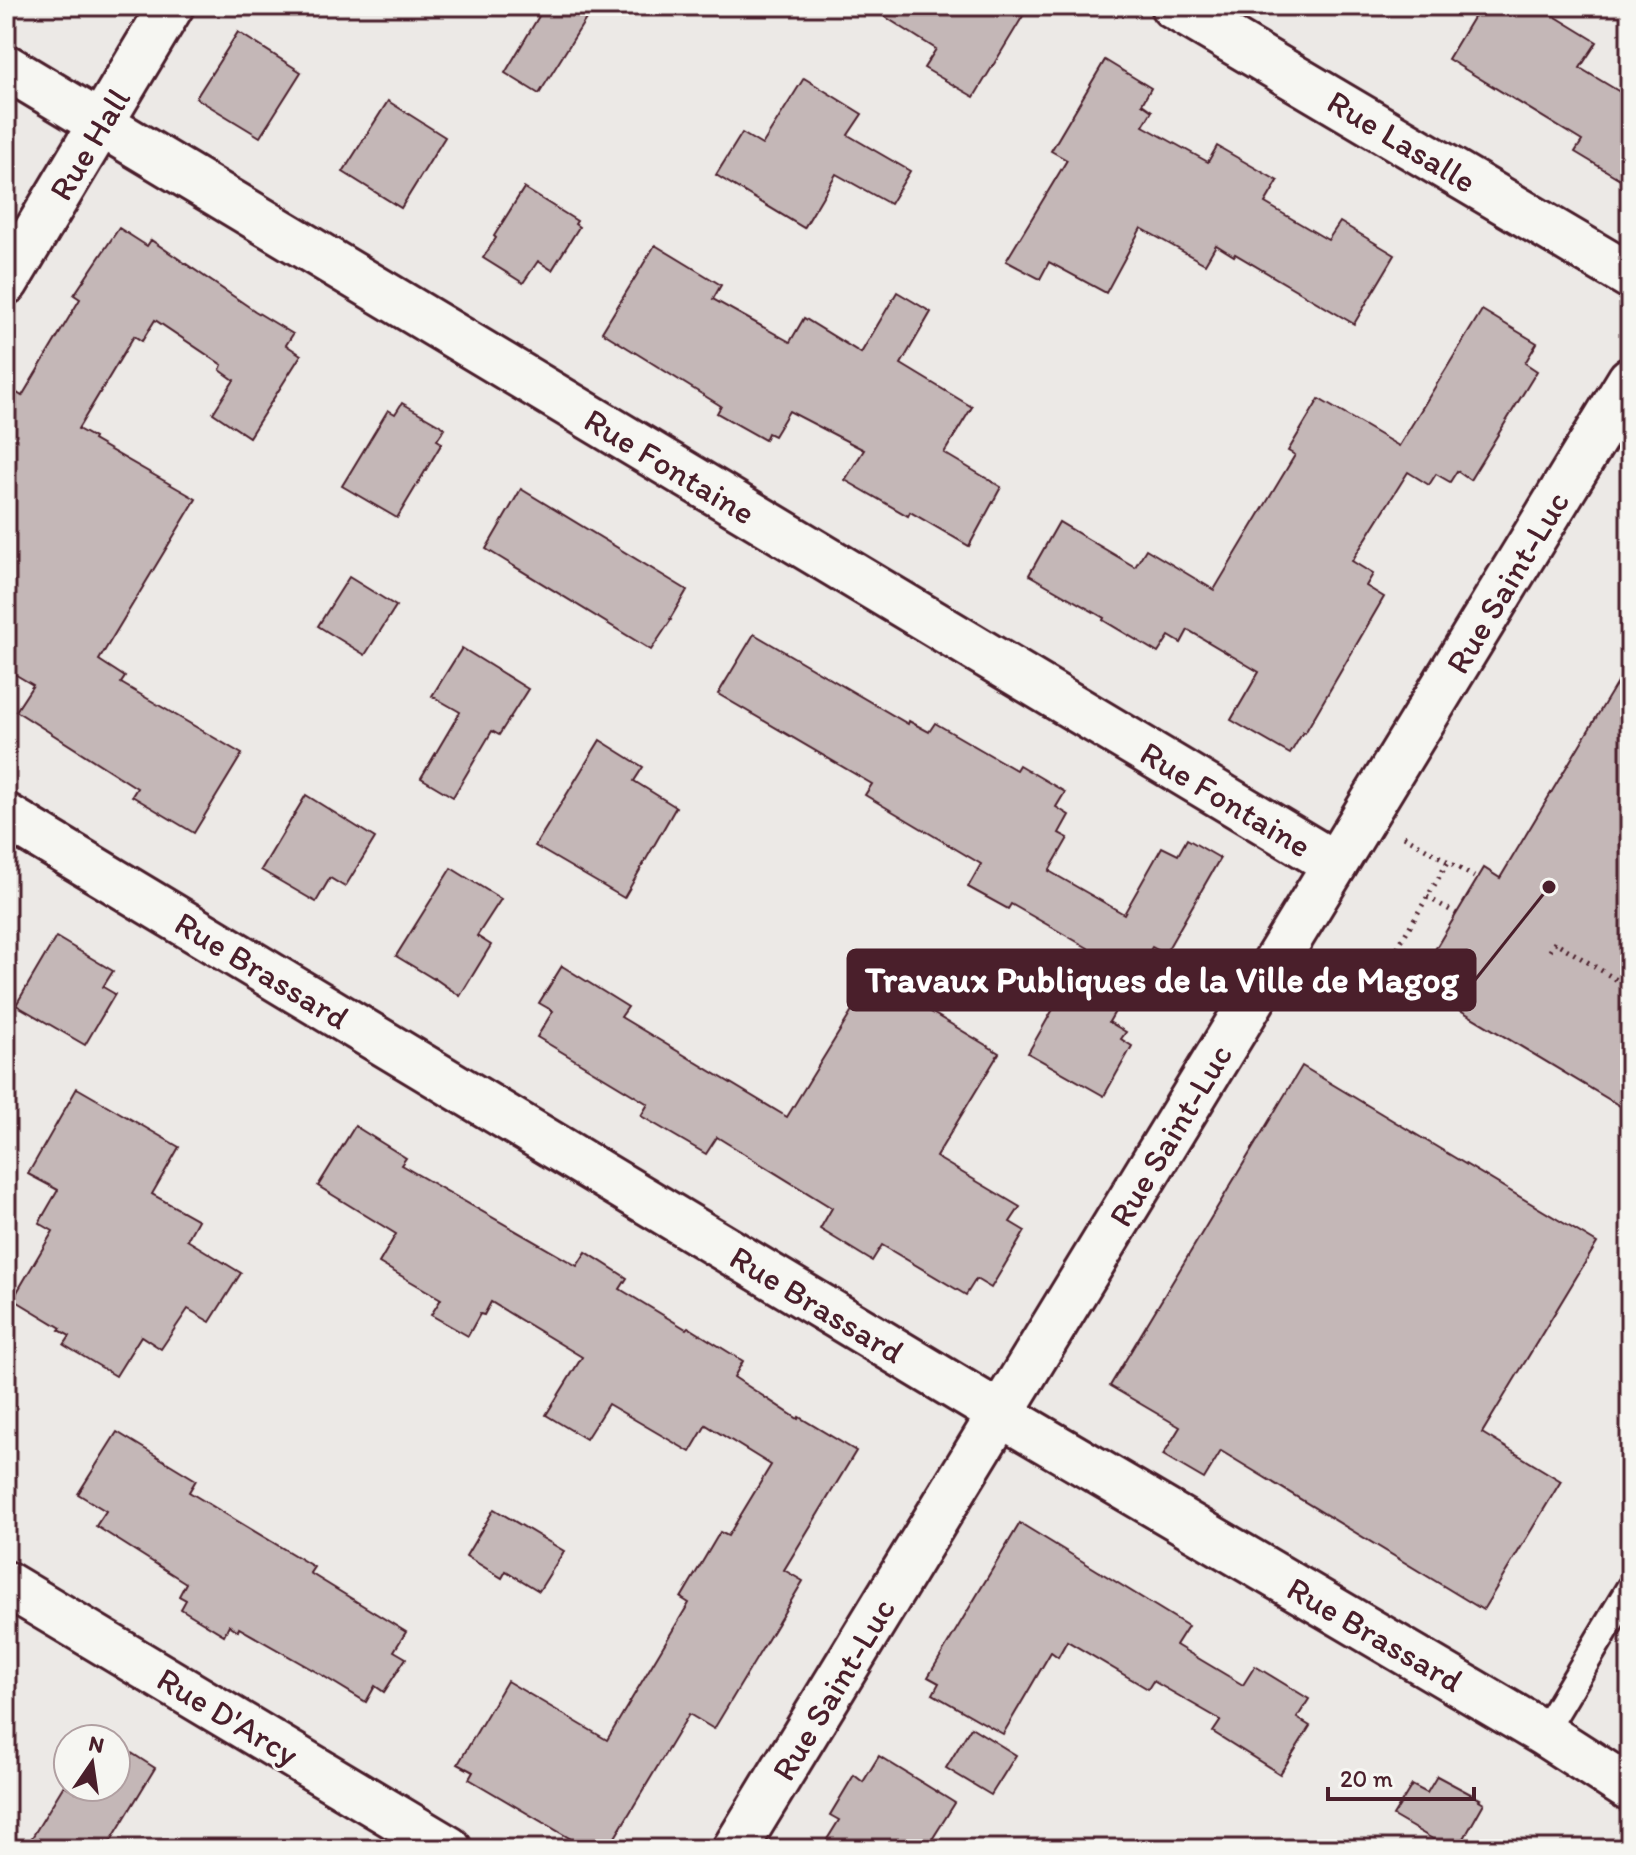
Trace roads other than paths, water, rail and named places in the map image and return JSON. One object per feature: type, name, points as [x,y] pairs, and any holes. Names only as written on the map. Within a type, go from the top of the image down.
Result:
[{"type":"street","name":"Rue Hall","points":[[6,282],[171,6]]},
{"type":"street","name":"Rue Lasalle","points":[[1173,6],[1630,276]]},
{"type":"street","name":"Rue Fontaine","points":[[6,67],[1335,864]]},
{"type":"street","name":"Rue Saint-Luc","points":[[735,1849],[1630,380]]},
{"type":"street","name":"Rue Brassard","points":[[6,816],[1000,1414],[1543,1733],[1630,1789]]},
{"type":"street","name":"Rue D'Arcy","points":[[6,1584],[449,1849]]},
{"type":"lane","points":[[1543,1733],[1630,1588]]},
{"type":"place","name":"Travaux Publiques de la Ville de Magog","points":[[1549,887]]}]
